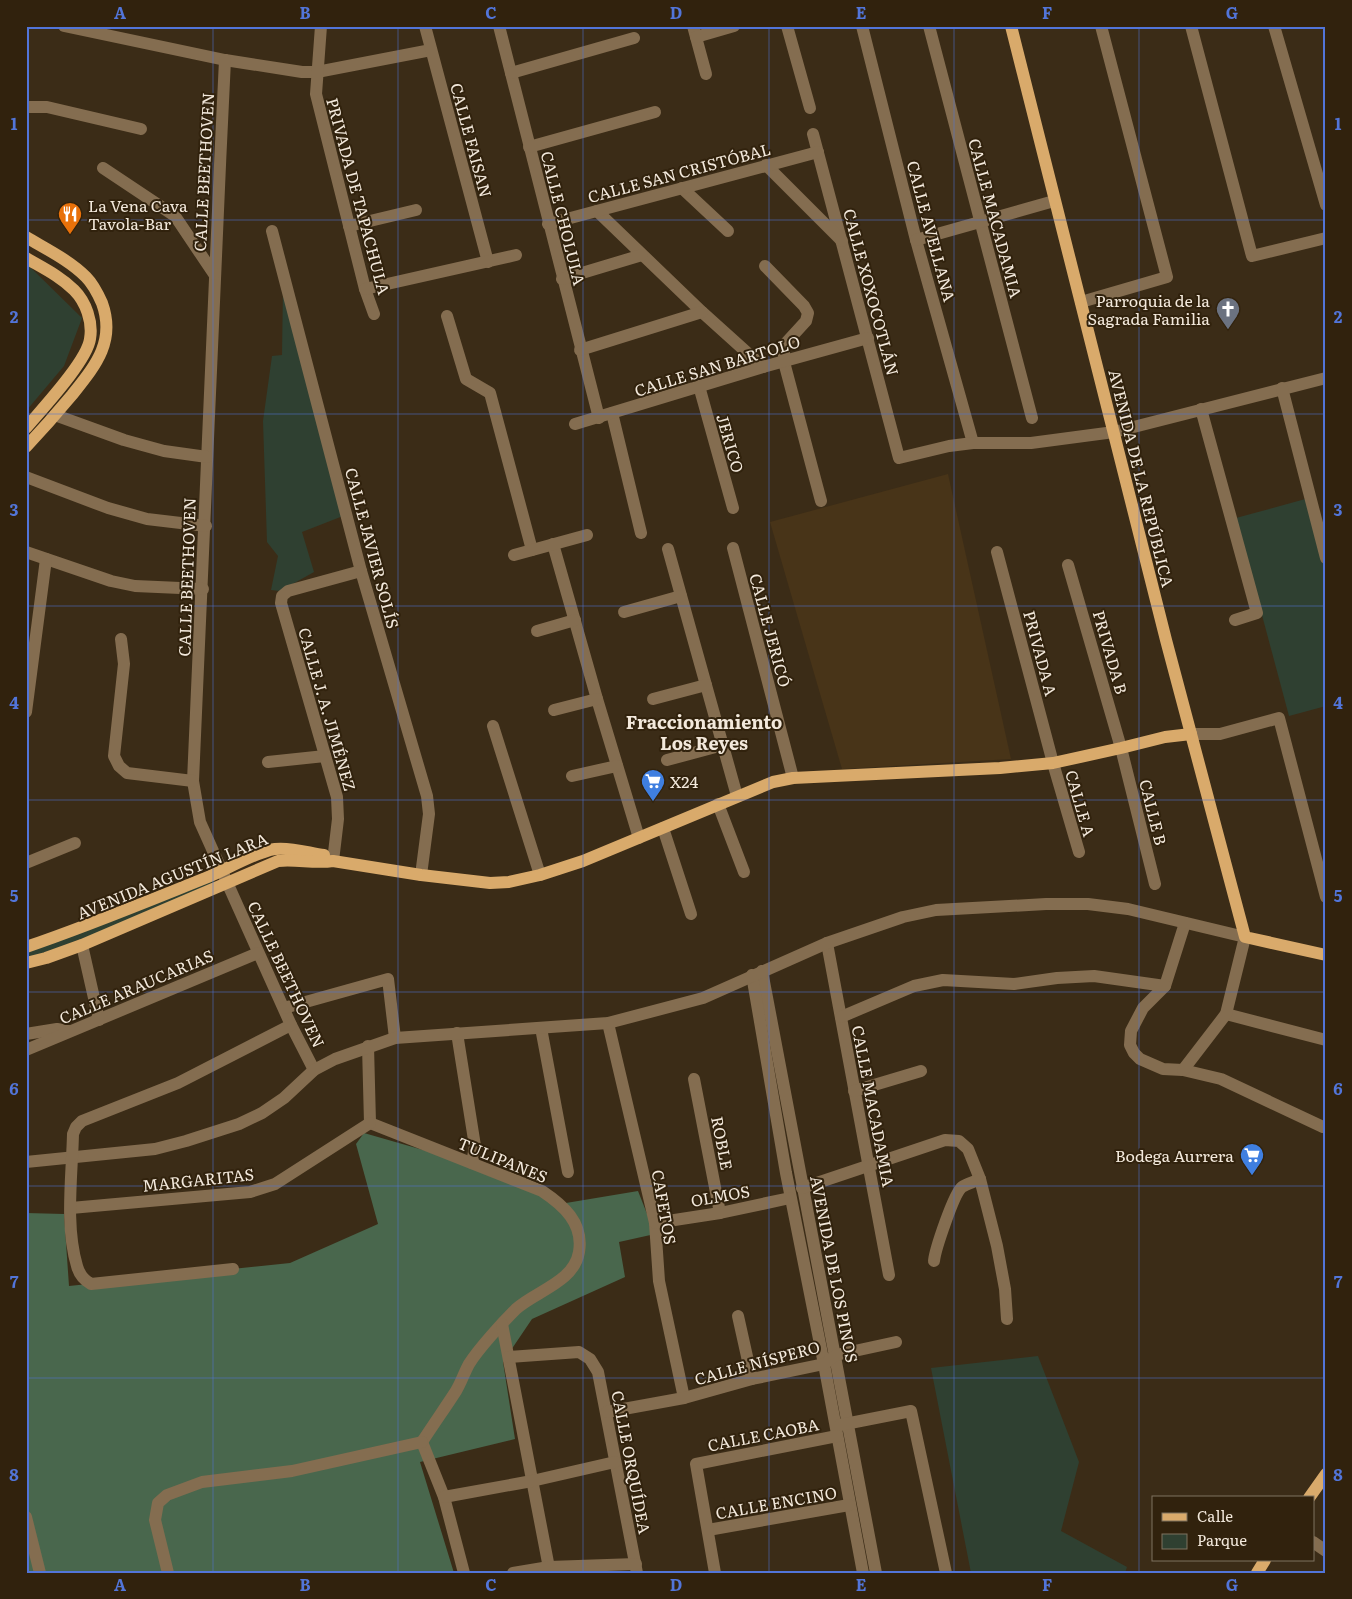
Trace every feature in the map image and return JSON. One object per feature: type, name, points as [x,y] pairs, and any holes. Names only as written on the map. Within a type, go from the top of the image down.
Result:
[{"type":"main road","name":"AVENIDA DE LA REPÚBLICA","points":[[1011,26],[1054,201],[1245,937]]},
{"type":"main road","points":[[26,237],[71,264],[87,278],[99,295],[106,314],[106,335],[102,353],[92,370],[26,446]]},
{"type":"main road","points":[[26,258],[61,279],[76,291],[85,305],[90,321],[90,339],[82,359],[26,428]]},
{"type":"main road","points":[[333,861],[490,883],[509,882],[540,875],[583,861],[773,782],[793,778],[1000,768],[1053,763],[1122,748],[1165,736],[1191,734]]},
{"type":"main road","name":"AVENIDA AGUSTÍN LARA","points":[[26,947],[73,931],[275,849],[288,849],[325,855],[333,861]]},
{"type":"main road","name":"AVENIDA AGUSTÍN LARA","points":[[26,964],[82,945],[278,861],[291,860],[324,863],[333,861]]},
{"type":"main road","points":[[1245,937],[1326,955]]},
{"type":"main road","points":[[1310,1496],[1326,1474]]},
{"type":"main road","points":[[1257,1573],[1264,1562]]},
{"type":"street","points":[[64,26],[225,60],[302,72],[317,72],[431,50]]},
{"type":"street","name":"PRIVADA DE TAPACHULA","points":[[321,26],[316,94],[365,289],[374,314]]},
{"type":"street","name":"CALLE FAISAN","points":[[426,26],[488,262]]},
{"type":"street","name":"CALLE CHOLULA","points":[[499,26],[598,418]]},
{"type":"street","points":[[706,74],[694,31],[734,26]]},
{"type":"street","points":[[788,26],[810,108]]},
{"type":"street","name":"CALLE AVELLANA","points":[[862,26],[916,240],[973,443]]},
{"type":"street","name":"CALLE MACADAMIA","points":[[929,26],[1032,418]]},
{"type":"street","points":[[1081,302],[1168,277],[1102,26]]},
{"type":"street","points":[[1191,26],[1252,256],[1326,238]]},
{"type":"street","points":[[1274,26],[1326,205]]},
{"type":"street","points":[[511,74],[634,38]]},
{"type":"street","name":"CALLE BEETHOVEN","points":[[225,60],[206,457],[206,526],[193,780],[200,822],[290,1025],[314,1070]]},
{"type":"street","points":[[26,107],[46,107],[141,129]]},
{"type":"street","points":[[529,148],[656,112]]},
{"type":"street","name":"CALLE XOXOCOTLÁN","points":[[813,134],[899,458],[948,446],[973,443]]},
{"type":"street","name":"CALLE SAN CRISTÓBAL","points":[[548,224],[818,152]]},
{"type":"street","points":[[766,165],[842,241]]},
{"type":"street","points":[[103,168],[175,216],[214,274]]},
{"type":"street","points":[[682,188],[728,231]]},
{"type":"street","points":[[916,240],[1054,201]]},
{"type":"street","points":[[349,226],[416,210]]},
{"type":"street","points":[[597,211],[702,312],[763,367]]},
{"type":"street","name":"CALLE JAVIER SOLÍS","points":[[272,231],[361,571],[427,796],[429,814],[421,874]]},
{"type":"street","points":[[365,289],[516,255]]},
{"type":"street","points":[[562,278],[642,255]]},
{"type":"street","points":[[765,266],[804,306],[808,313],[806,321],[784,345],[784,362],[821,500]]},
{"type":"street","points":[[580,350],[702,312]]},
{"type":"street","points":[[447,316],[466,379],[490,393],[532,550]]},
{"type":"street","name":"CALLE SAN BARTOLO","points":[[575,424],[698,386],[868,338]]},
{"type":"street","points":[[973,443],[1031,443],[1114,432],[1200,408],[1326,378]]},
{"type":"street","name":"JERICO","points":[[698,386],[733,508]]},
{"type":"street","points":[[1282,388],[1326,558]]},
{"type":"street","points":[[1200,408],[1257,614],[1235,620]]},
{"type":"street","points":[[55,414],[132,442],[164,451],[206,457]]},
{"type":"street","points":[[612,414],[640,533]]},
{"type":"street","points":[[26,477],[99,505],[146,519],[206,526]]},
{"type":"street","points":[[514,555],[587,535]]},
{"type":"street","points":[[554,544],[597,699],[639,838]]},
{"type":"street","name":"CALLE JERICÓ","points":[[732,548],[793,778]]},
{"type":"street","points":[[668,549],[737,796]]},
{"type":"street","points":[[26,552],[119,583],[135,586],[202,589]]},
{"type":"street","name":"PRIVADA A","points":[[997,552],[1053,763]]},
{"type":"street","points":[[26,712],[46,559]]},
{"type":"street","name":"PRIVADA B","points":[[1068,565],[1122,748]]},
{"type":"street","name":"CALLE J. A. JIMÉNEZ","points":[[333,861],[338,819],[337,797],[281,603],[282,596],[288,590],[361,571]]},
{"type":"street","points":[[624,612],[681,596]]},
{"type":"street","points":[[537,631],[576,620]]},
{"type":"street","points":[[121,639],[124,664],[114,756],[119,766],[127,773],[193,780]]},
{"type":"street","points":[[654,699],[706,685]]},
{"type":"street","points":[[554,710],[597,699]]},
{"type":"street","points":[[1191,734],[1220,734],[1279,718],[1326,897]]},
{"type":"street","points":[[493,726],[540,875]]},
{"type":"street","points":[[667,760],[723,745]]},
{"type":"street","name":"CALLE B","points":[[1122,748],[1155,884]]},
{"type":"street","points":[[268,762],[325,756]]},
{"type":"street","name":"CALLE A","points":[[1053,763],[1078,852]]},
{"type":"street","points":[[572,776],[617,766]]},
{"type":"street","points":[[718,804],[744,872]]},
{"type":"street","points":[[664,828],[692,914]]},
{"type":"street","points":[[26,863],[75,843]]},
{"type":"street","points":[[26,1162],[155,1148],[186,1142],[239,1124],[262,1113],[284,1098],[314,1070],[335,1059],[368,1046],[395,1038],[608,1023],[703,998],[827,943],[903,917],[936,910],[1046,904],[1088,904],[1128,909],[1245,937],[1226,1014],[1183,1070]]},
{"type":"street","points":[[1185,924],[1165,986],[1143,1008],[1131,1030],[1130,1045],[1134,1053],[1140,1060],[1163,1069],[1183,1070],[1221,1079],[1323,1127]]},
{"type":"street","name":"CALLE MACADAMIA","points":[[827,943],[889,1275]]},
{"type":"street","points":[[82,945],[99,1020]]},
{"type":"street","name":"CALLE ARAUCARIAS","points":[[26,1050],[258,953]]},
{"type":"street","name":"AVENIDA DE LOS PINOS","points":[[757,973],[799,1170],[824,1364],[876,1573]]},
{"type":"street","name":"AVENIDA DE LOS PINOS","points":[[757,973],[790,1198],[836,1355],[840,1429],[850,1505],[863,1573]]},
{"type":"street","points":[[840,1017],[914,986],[943,980],[1014,984],[1056,978],[1094,976],[1165,986]]},
{"type":"street","points":[[284,1008],[388,979],[395,1038]]},
{"type":"street","points":[[1226,1014],[1326,1040]]},
{"type":"street","name":"CAFETOS","points":[[608,1023],[655,1223],[659,1280],[684,1398]]},
{"type":"street","points":[[233,1269],[91,1284],[84,1279],[77,1268],[73,1242],[71,1208],[73,1134],[76,1127],[82,1121],[178,1083],[290,1025]]},
{"type":"street","points":[[541,1028],[568,1172]]},
{"type":"street","points":[[26,1034],[57,1029],[70,1032]]},
{"type":"street","points":[[457,1033],[475,1146],[472,1163]]},
{"type":"street","points":[[368,1046],[370,1123]]},
{"type":"street","points":[[854,1091],[922,1071]]},
{"type":"street","name":"ROBLE","points":[[694,1079],[720,1213]]},
{"type":"street","name":"TULIPANES","points":[[370,1123],[542,1191],[559,1202],[573,1219],[580,1236],[579,1253],[572,1267],[562,1279],[518,1307],[502,1324],[470,1363],[457,1390],[422,1442]]},
{"type":"street","name":"MARGARITAS","points":[[71,1208],[250,1192],[275,1184],[370,1123]]},
{"type":"street","points":[[802,1188],[945,1140],[959,1141],[968,1149],[980,1179],[1002,1272],[1007,1319]]},
{"type":"street","points":[[786,1173],[799,1170]]},
{"type":"street","points":[[934,1261],[935,1250],[943,1233],[955,1195],[962,1187],[980,1179]]},
{"type":"street","name":"OLMOS","points":[[655,1223],[720,1213],[790,1198]]},
{"type":"street","points":[[738,1316],[752,1379]]},
{"type":"street","points":[[502,1324],[549,1570]]},
{"type":"street","name":"CALLE NÍSPERO","points":[[607,1412],[684,1398],[752,1379],[824,1364],[836,1355],[896,1342]]},
{"type":"street","name":"CALLE ORQUÍDEA","points":[[509,1357],[579,1352],[590,1359],[598,1372],[636,1568]]},
{"type":"street","name":"CALLE CAOBA","points":[[708,1530],[696,1464],[911,1411],[946,1573]]},
{"type":"street","points":[[168,1573],[155,1520],[158,1503],[167,1495],[202,1482],[292,1471],[422,1442],[444,1497],[464,1573]]},
{"type":"street","points":[[444,1497],[615,1462]]},
{"type":"street","name":"CALLE ENCINO","points":[[708,1530],[850,1505]]},
{"type":"street","points":[[26,1517],[40,1573]]},
{"type":"street","points":[[708,1530],[715,1573]]},
{"type":"street","points":[[1314,1543],[1326,1551]]},
{"type":"street","points":[[513,1573],[549,1570],[636,1568]]},
{"type":"shaded area","points":[[948,474],[1011,759],[842,769],[770,522]]},
{"type":"green space","points":[[26,263],[82,318],[64,366],[26,411]]},
{"type":"green space","points":[[283,287],[343,516],[302,532],[314,572],[280,591],[271,590],[278,556],[267,542],[263,421],[272,356],[282,355]]},
{"type":"green space","points":[[1309,498],[1326,560],[1326,706],[1289,716],[1236,518]]},
{"type":"green space","points":[[210,875],[215,882],[128,922],[26,959],[26,951]]},
{"type":"green space","points":[[364,1133],[465,1162],[566,1203],[638,1191],[655,1234],[619,1242],[625,1277],[532,1319],[503,1362],[515,1439],[420,1462],[454,1573],[26,1573],[26,1213],[64,1214],[69,1286],[290,1263],[378,1224],[356,1144]]},
{"type":"green space","points":[[1038,1356],[1079,1462],[1061,1531],[1127,1567],[1125,1573],[971,1573],[931,1368]]},
{"type":"place","name":"La Vena Cava Tavola-Bar","points":[[70,235]]},
{"type":"place","name":"Parroquia de la Sagrada Familia","points":[[1228,330]]},
{"type":"place","name":"X24","points":[[653,802]]},
{"type":"place","name":"Bodega Aurrera","points":[[1252,1176]]},
{"type":"district","name":"Fraccionamiento Los Reyes","points":[[704,731]]}]
